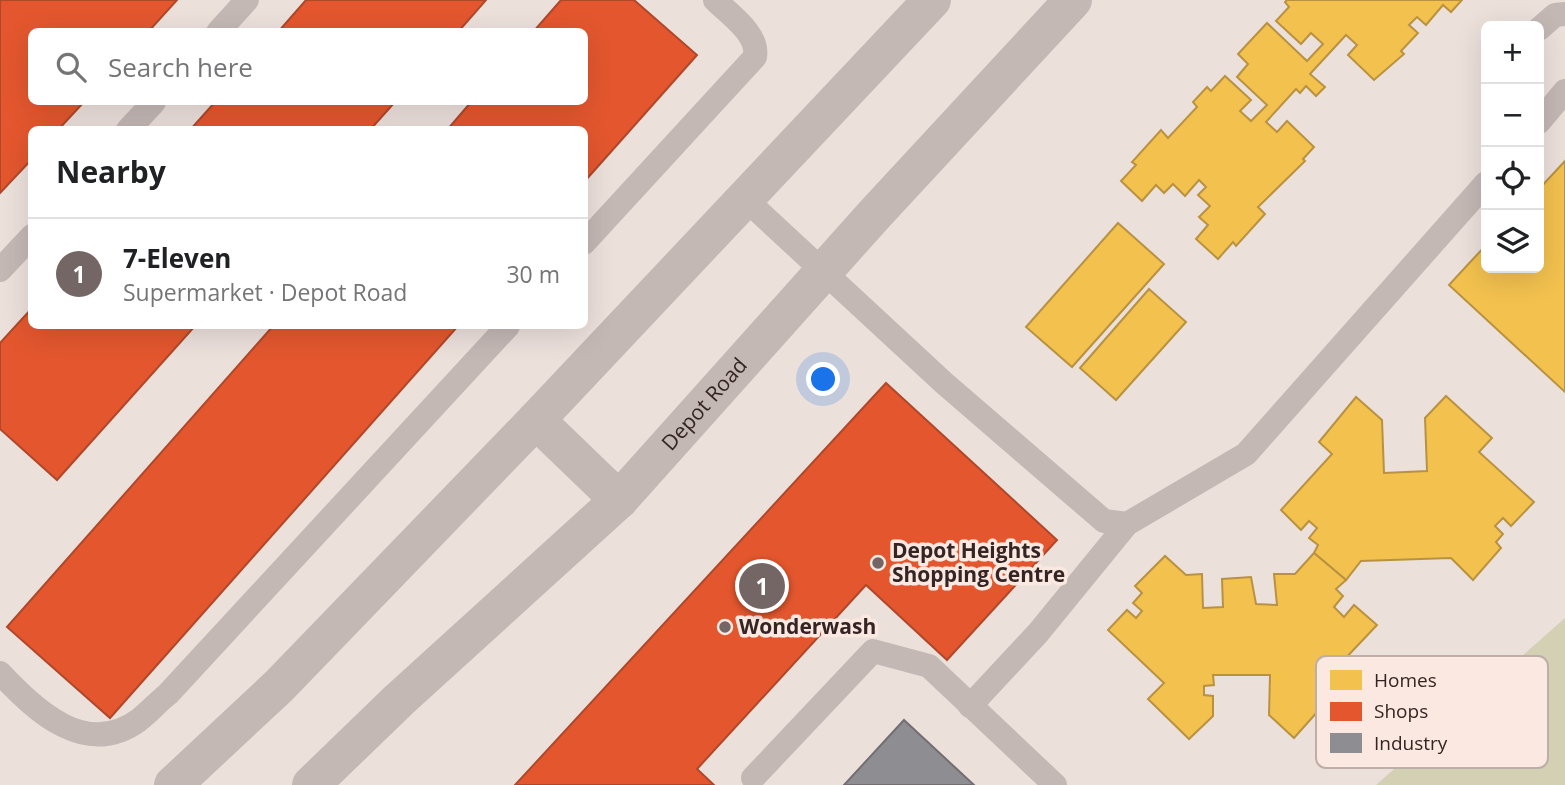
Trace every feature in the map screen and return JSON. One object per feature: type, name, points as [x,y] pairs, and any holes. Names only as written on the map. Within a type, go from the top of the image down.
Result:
[{"type":"street","points":[[180,782],[279,686],[536,420],[743,197],[932,0]]},
{"type":"street","name":"Depot Road","points":[[311,785],[399,700],[619,500],[874,215],[1073,0]]},
{"type":"street","points":[[536,420],[619,500]]},
{"type":"lane","points":[[222,28],[247,0]]},
{"type":"lane","points":[[588,239],[755,57],[756,49],[748,33],[715,0]]},
{"type":"lane","points":[[1544,116],[1565,91]]},
{"type":"lane","points":[[132,126],[151,105]]},
{"type":"lane","points":[[970,706],[1038,633],[1127,524],[1246,454],[1481,189]]},
{"type":"lane","points":[[743,197],[944,383],[1104,521],[1127,524]]},
{"type":"lane","points":[[0,270],[28,240]]},
{"type":"lane","points":[[0,673],[32,708],[63,728],[106,735],[138,721],[168,694],[505,329]]},
{"type":"lane","points":[[753,778],[873,651],[929,666],[1055,785]]},
{"type":"shaded area","points":[[1565,618],[1565,785],[1376,785],[1395,768],[1548,768],[1548,656],[1522,656]]},
{"type":"building: Homes","points":[[1462,0],[1451,12],[1443,5],[1426,25],[1417,17],[1409,25],[1418,33],[1401,51],[1404,54],[1374,80],[1348,55],[1357,45],[1346,35],[1310,74],[1325,87],[1316,96],[1306,86],[1300,93],[1296,89],[1266,122],[1277,132],[1287,121],[1314,147],[1303,159],[1305,161],[1258,207],[1265,214],[1236,246],[1233,242],[1218,259],[1196,239],[1208,225],[1199,217],[1210,206],[1198,195],[1206,187],[1199,180],[1185,196],[1173,184],[1164,193],[1156,185],[1142,201],[1121,181],[1136,165],[1132,162],[1161,130],[1168,138],[1197,107],[1193,102],[1207,87],[1211,91],[1225,76],[1251,100],[1240,111],[1251,121],[1267,105],[1237,77],[1248,64],[1238,54],[1267,23],[1307,61],[1323,44],[1311,33],[1301,44],[1276,21],[1289,7],[1285,2]]},
{"type":"building: Homes","points":[[1565,161],[1565,392],[1449,285],[1481,250],[1481,273],[1544,273],[1544,184]]},
{"type":"building: Homes","points":[[1118,223],[1164,264],[1072,367],[1026,327]]},
{"type":"building: Homes","points":[[1149,289],[1186,322],[1116,400],[1080,368]]},
{"type":"building: Homes","points":[[1446,396],[1492,438],[1479,452],[1534,502],[1511,526],[1503,518],[1495,526],[1503,534],[1496,542],[1501,548],[1473,580],[1451,558],[1361,561],[1346,580],[1314,553],[1318,545],[1309,538],[1317,528],[1309,521],[1301,530],[1281,510],[1332,454],[1319,442],[1356,397],[1382,420],[1384,473],[1427,471],[1425,418]]},
{"type":"building: Homes","points":[[1314,553],[1346,580],[1336,589],[1343,596],[1334,607],[1344,617],[1354,605],[1377,625],[1348,656],[1316,656],[1316,713],[1294,738],[1269,715],[1270,675],[1213,675],[1214,685],[1204,686],[1204,695],[1213,696],[1213,716],[1189,739],[1148,699],[1164,683],[1108,630],[1127,610],[1136,618],[1142,611],[1133,603],[1142,593],[1135,586],[1165,556],[1186,575],[1202,574],[1203,608],[1223,607],[1222,579],[1251,577],[1256,604],[1277,605],[1274,574],[1295,574]]},
{"type":"building: Shops","points":[[0,0],[177,0],[152,28],[28,28],[28,105],[81,105],[62,126],[28,126],[28,163],[0,193]]},
{"type":"building: Shops","points":[[306,0],[486,0],[462,28],[282,28]]},
{"type":"building: Shops","points":[[561,0],[634,0],[697,55],[588,178],[588,126],[450,126],[468,105],[588,105],[588,28],[536,28]]},
{"type":"building: Shops","points":[[212,105],[392,105],[374,126],[194,126]]},
{"type":"building: Shops","points":[[28,312],[28,329],[192,329],[57,480],[0,429],[0,343]]},
{"type":"building: Shops","points":[[270,329],[455,329],[110,718],[7,627]]},
{"type":"building: Shops","name":"Depot Heights Shopping Centre","points":[[886,383],[1057,540],[947,660],[866,585],[697,769],[714,785],[515,785]]},
{"type":"building: Industry","points":[[904,720],[974,785],[844,785]]},
{"type":"place","name":"Depot Heights Shopping Centre","points":[[878,563]]},
{"type":"place","name":"7-Eleven","points":[[762,586]]},
{"type":"place","name":"Wonderwash","points":[[725,627]]}]
